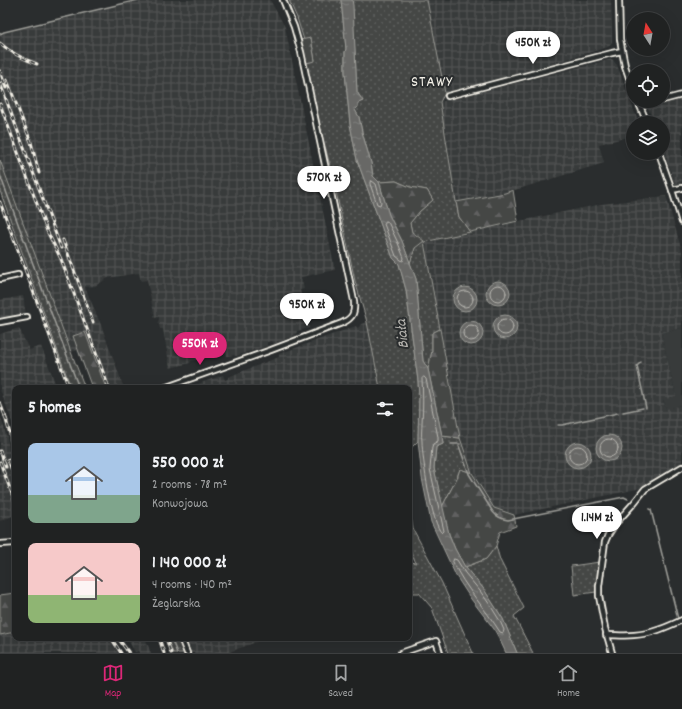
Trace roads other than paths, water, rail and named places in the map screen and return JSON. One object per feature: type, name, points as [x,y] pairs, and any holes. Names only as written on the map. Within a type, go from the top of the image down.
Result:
[{"type":"street","points":[[172,385],[290,343],[349,320],[352,316],[354,301],[301,52],[294,27],[283,0]]},
{"type":"street","points":[[619,0],[619,25],[626,69]]},
{"type":"street","points":[[448,96],[622,51]]},
{"type":"street","points":[[670,98],[682,95]]},
{"type":"street","points":[[661,160],[682,222]]},
{"type":"street","points":[[672,190],[682,188]]},
{"type":"street","points":[[0,279],[18,275]]},
{"type":"street","points":[[0,322],[27,317]]},
{"type":"street","points":[[612,653],[606,635],[600,606],[599,586],[604,547],[608,535],[616,523],[645,489],[682,467]]},
{"type":"street","points":[[0,544],[12,543]]},
{"type":"street","points":[[606,635],[632,636],[669,626],[682,620]]},
{"type":"street","points":[[182,641],[187,653]]},
{"type":"street","points":[[401,653],[436,641],[440,653]]},
{"type":"water","points":[[341,0],[352,0],[353,5],[357,92],[363,101],[358,103],[358,107],[355,110],[359,117],[373,176],[379,182],[389,215],[402,241],[416,279],[423,361],[428,369],[443,444],[436,447],[434,468],[449,534],[465,567],[483,588],[503,619],[517,653],[506,653],[494,629],[471,599],[456,576],[431,522],[422,478],[418,441],[418,381],[406,290],[399,264],[393,258],[357,160],[350,124],[345,72],[346,49]]},
{"type":"water","points":[[498,281],[507,284],[510,293],[507,302],[498,305],[489,302],[486,293],[489,284]]},
{"type":"water","points":[[465,287],[474,290],[477,299],[474,308],[465,311],[456,308],[453,299],[456,290]]},
{"type":"water","points":[[505,315],[514,318],[517,327],[514,336],[505,339],[496,336],[493,327],[496,318]]},
{"type":"water","points":[[471,321],[480,324],[483,333],[480,342],[471,345],[462,342],[459,333],[462,324]]},
{"type":"water","points":[[609,435],[618,439],[622,448],[618,457],[609,461],[600,457],[596,448],[600,439]]},
{"type":"water","points":[[578,442],[587,446],[591,455],[587,464],[578,468],[569,464],[565,455],[569,446]]},
{"type":"waterway","points":[[0,34],[138,0]]},
{"type":"waterway","points":[[0,175],[78,385]]},
{"type":"waterway","points":[[641,362],[637,366],[646,408]]},
{"type":"waterway","points":[[623,412],[643,408]]},
{"type":"waterway","points":[[558,425],[618,413]]},
{"type":"waterway","points":[[451,444],[460,444]]},
{"type":"waterway","points":[[459,446],[469,474],[493,512],[503,519],[508,520],[624,497],[628,499]]},
{"type":"waterway","points":[[649,509],[651,510],[678,619]]},
{"type":"waterway","points":[[172,641],[177,653]]},
{"type":"railway","points":[[0,43],[8,50],[37,64]]},
{"type":"railway","points":[[0,71],[6,88]]},
{"type":"railway","points":[[7,80],[31,142],[39,173]]},
{"type":"railway","points":[[0,83],[61,248]]},
{"type":"railway","points":[[0,104],[47,231],[61,259],[108,385]]},
{"type":"railway","points":[[0,202],[68,385]]},
{"type":"railway","points":[[63,240],[93,322]]},
{"type":"railway","points":[[0,403],[7,421]]},
{"type":"railway","points":[[5,416],[12,446]]},
{"type":"railway","points":[[0,451],[6,467]]},
{"type":"railway","points":[[8,460],[12,470]]},
{"type":"railway","points":[[0,462],[12,494]]},
{"type":"railway","points":[[113,641],[121,653]]},
{"type":"railway","points":[[120,641],[129,653]]},
{"type":"railway","points":[[160,641],[164,653]]},
{"type":"railway","points":[[167,641],[171,653]]},
{"type":"district","name":"STAWY","points":[[432,82]]},
{"type":"water label","name":"Biała","points":[[403,334]]}]
